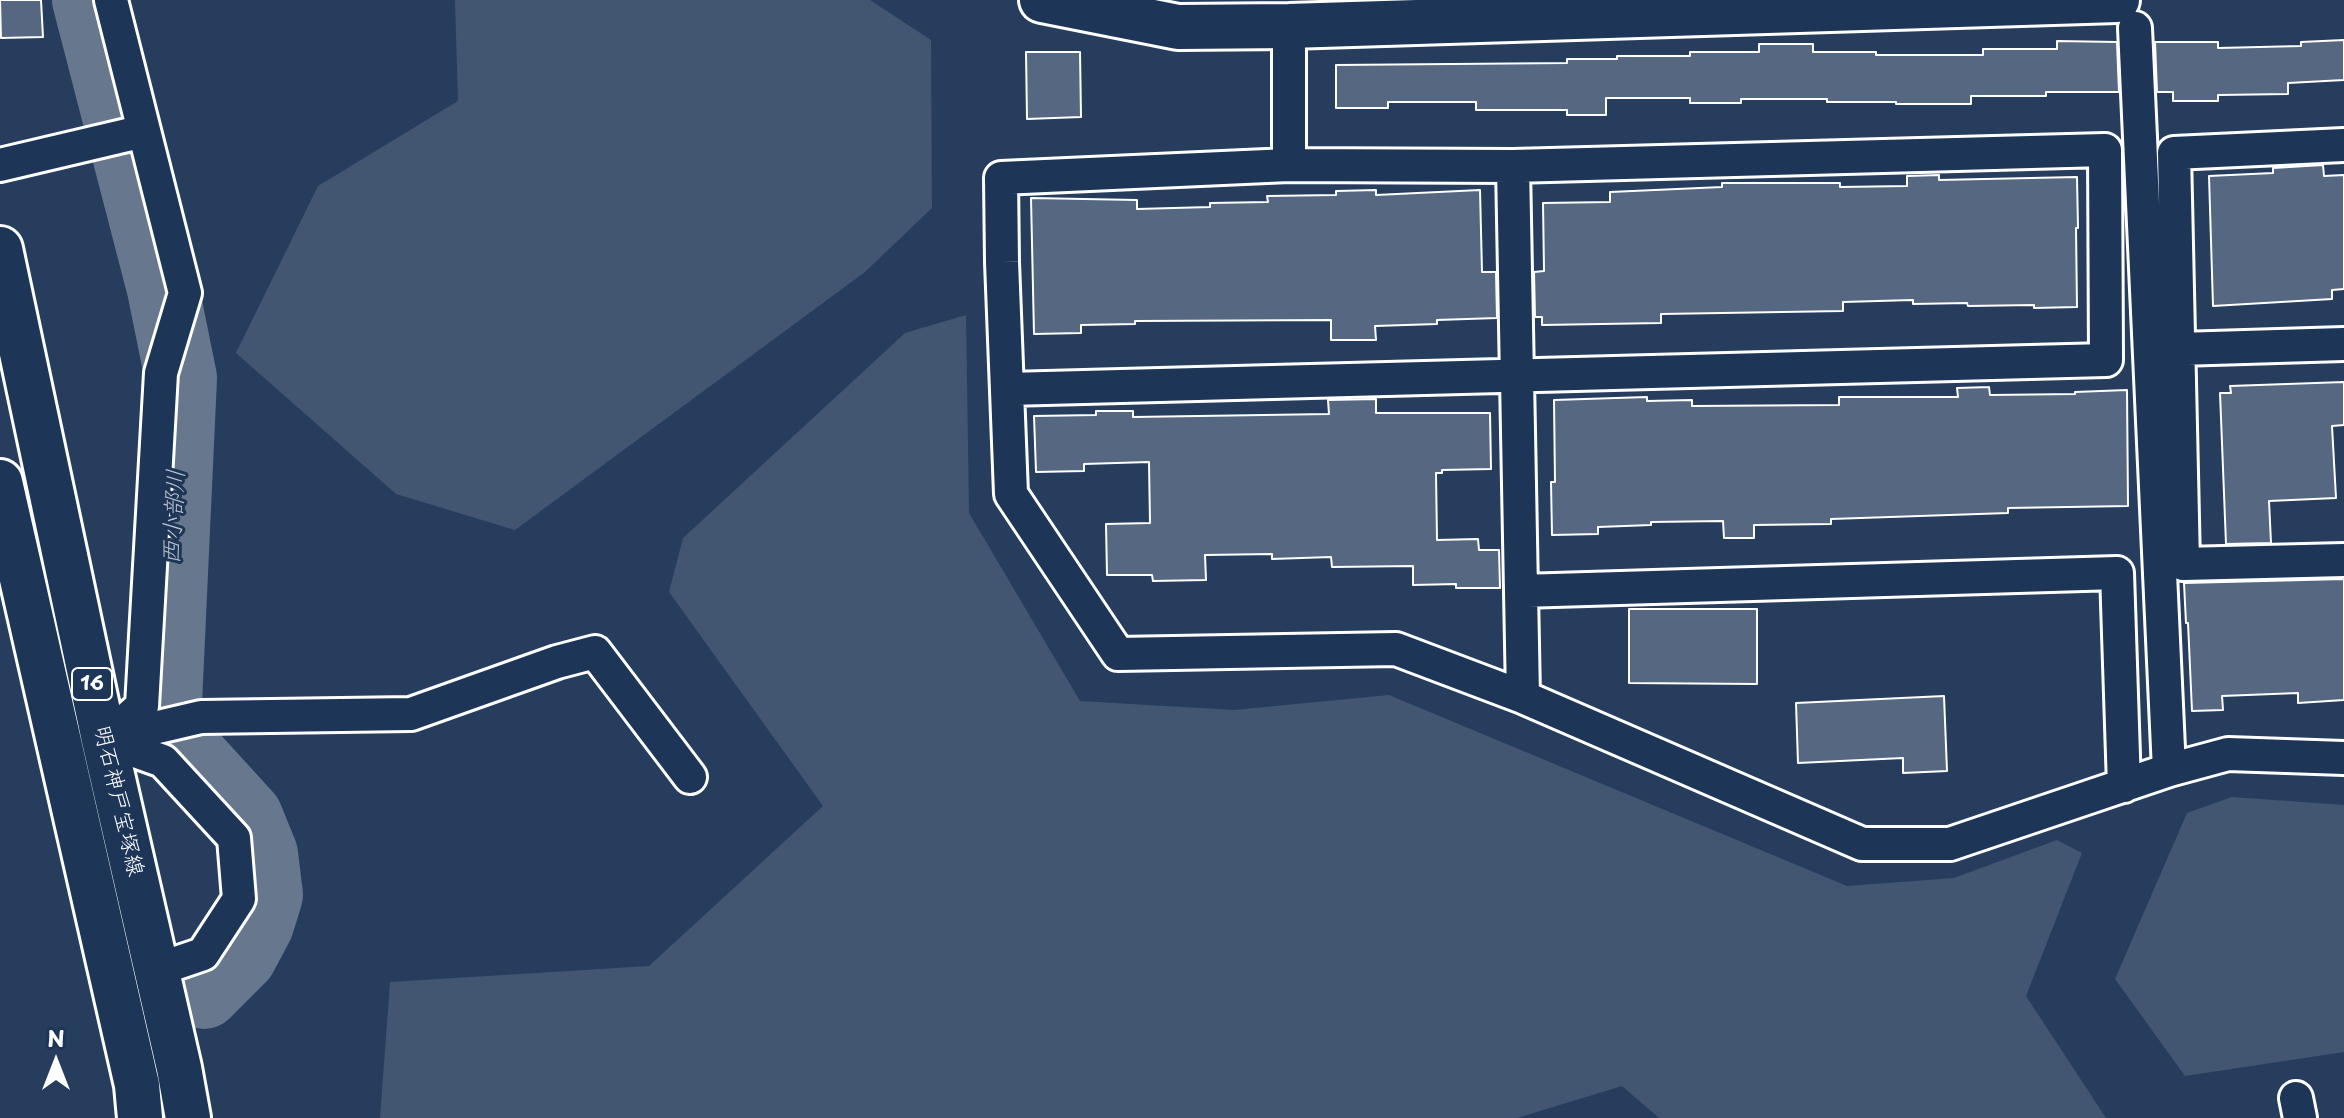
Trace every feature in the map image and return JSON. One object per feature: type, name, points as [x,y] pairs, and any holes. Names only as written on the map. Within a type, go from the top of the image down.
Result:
[{"type":"main road","points":[[1042,0],[1178,27],[1288,13],[2126,14]]},
{"type":"main road","name":"明石神戸宝塚線","points":[[0,249],[188,1118]]},
{"type":"main road","name":"明石神戸宝塚線","points":[[0,482],[137,1085],[140,1118]]},
{"type":"street","points":[[104,740],[142,706],[161,373],[185,293],[111,0]]},
{"type":"street","points":[[1288,13],[1289,165]]},
{"type":"street","points":[[2126,14],[2169,770]]},
{"type":"street","points":[[0,165],[144,131]]},
{"type":"street","points":[[2344,145],[2174,153],[2183,564],[2344,560]]},
{"type":"street","points":[[1008,389],[2106,360],[2105,150],[1513,166],[1289,165],[1001,178],[1011,494],[1118,654],[1396,649],[1523,697],[1862,844],[1950,844],[2169,770],[2228,754],[2344,758]]},
{"type":"street","points":[[1513,166],[1523,697]]},
{"type":"street","points":[[2179,349],[2344,344]]},
{"type":"street","points":[[1521,591],[2117,573],[2124,786]]},
{"type":"street","points":[[104,740],[201,717],[411,714],[557,662],[595,652],[690,777]]},
{"type":"street","points":[[104,740],[163,761],[234,838],[239,899],[203,954],[156,970]]},
{"type":"shaded area","points":[[455,0],[870,0],[931,40],[932,208],[865,272],[515,530],[396,494],[236,353],[318,186],[458,101]]},
{"type":"shaded area","points":[[966,315],[969,513],[1080,701],[1234,710],[1389,695],[1847,886],[1954,878],[2057,840],[2082,853],[2026,996],[2106,1118],[1659,1118],[1622,1086],[1517,1118],[380,1118],[390,982],[649,966],[823,806],[669,592],[683,538],[905,333]]},
{"type":"shaded area","points":[[2232,797],[2344,805],[2344,1052],[2185,1076],[2115,979],[2187,813]]},
{"type":"building","points":[[0,0],[41,0],[43,37],[1,38]]},
{"type":"building","points":[[2344,40],[2344,80],[2288,83],[2288,94],[2218,95],[2218,101],[2173,101],[2173,92],[2157,92],[2155,42],[2218,42],[2218,48],[2301,46],[2301,42]]},
{"type":"building","points":[[2057,41],[2117,42],[2119,92],[1971,96],[1971,104],[1827,102],[1827,99],[1741,99],[1741,103],[1690,103],[1690,98],[1606,98],[1606,115],[1567,115],[1567,110],[1476,110],[1476,102],[1388,102],[1388,108],[1336,108],[1336,65],[1567,63],[1567,59],[1617,59],[1617,56],[1759,52],[1759,44],[1813,44],[1813,52],[1983,55],[1983,49],[2057,49]]},
{"type":"building","points":[[1026,52],[1080,52],[1081,117],[1027,119]]},
{"type":"building","points":[[2323,165],[2324,176],[2344,175],[2344,289],[2332,290],[2332,299],[2213,306],[2209,176],[2273,173],[2273,168]]},
{"type":"building","points":[[1939,175],[1939,180],[2077,177],[2077,307],[1913,304],[1913,300],[1843,302],[1843,311],[1661,314],[1661,323],[1542,325],[1542,317],[1535,317],[1534,272],[1544,271],[1543,203],[1610,202],[1610,192],[1722,187],[1722,183],[1907,186],[1907,176]]},
{"type":"building","points":[[1376,190],[1376,195],[1480,190],[1482,272],[1496,272],[1497,318],[1375,326],[1376,340],[1331,340],[1331,320],[1135,321],[1135,324],[1081,325],[1081,333],[1034,334],[1031,198],[1137,200],[1137,209],[1210,207],[1210,203],[1268,202],[1267,196],[1336,195],[1336,191]]},
{"type":"building","points":[[2344,382],[2344,425],[2332,426],[2336,498],[2269,501],[2271,543],[2226,544],[2220,393],[2231,393],[2230,386]]},
{"type":"building","points":[[1989,387],[1990,395],[2127,390],[2128,506],[2008,508],[2008,513],[1831,519],[1831,524],[1754,525],[1754,538],[1724,538],[1723,521],[1651,522],[1651,525],[1598,527],[1598,534],[1552,535],[1554,400],[1647,397],[1647,401],[1692,400],[1692,406],[1839,405],[1839,397],[1958,397],[1957,388]]},
{"type":"building","points":[[1376,399],[1376,413],[1490,413],[1491,469],[1442,470],[1442,473],[1436,473],[1437,540],[1478,539],[1479,550],[1499,550],[1500,588],[1456,588],[1456,584],[1413,585],[1413,566],[1332,567],[1331,557],[1272,559],[1272,554],[1205,555],[1206,580],[1153,581],[1152,575],[1107,575],[1106,524],[1150,523],[1149,462],[1084,464],[1084,471],[1036,472],[1034,416],[1096,415],[1096,411],[1133,411],[1133,417],[1329,414],[1328,400]]},
{"type":"building","points":[[2344,579],[2344,700],[2298,703],[2298,693],[2222,696],[2223,710],[2192,711],[2184,583]]},
{"type":"building","points":[[1629,609],[1757,609],[1757,684],[1629,683]]},
{"type":"building","points":[[1944,696],[1947,771],[1903,773],[1903,758],[1798,763],[1796,703]]},
{"type":"waterway","name":"西小部川","points":[[88,0],[163,289],[181,378],[166,703],[184,748],[247,817],[262,854],[267,895],[258,924],[241,956],[204,993]]}]
